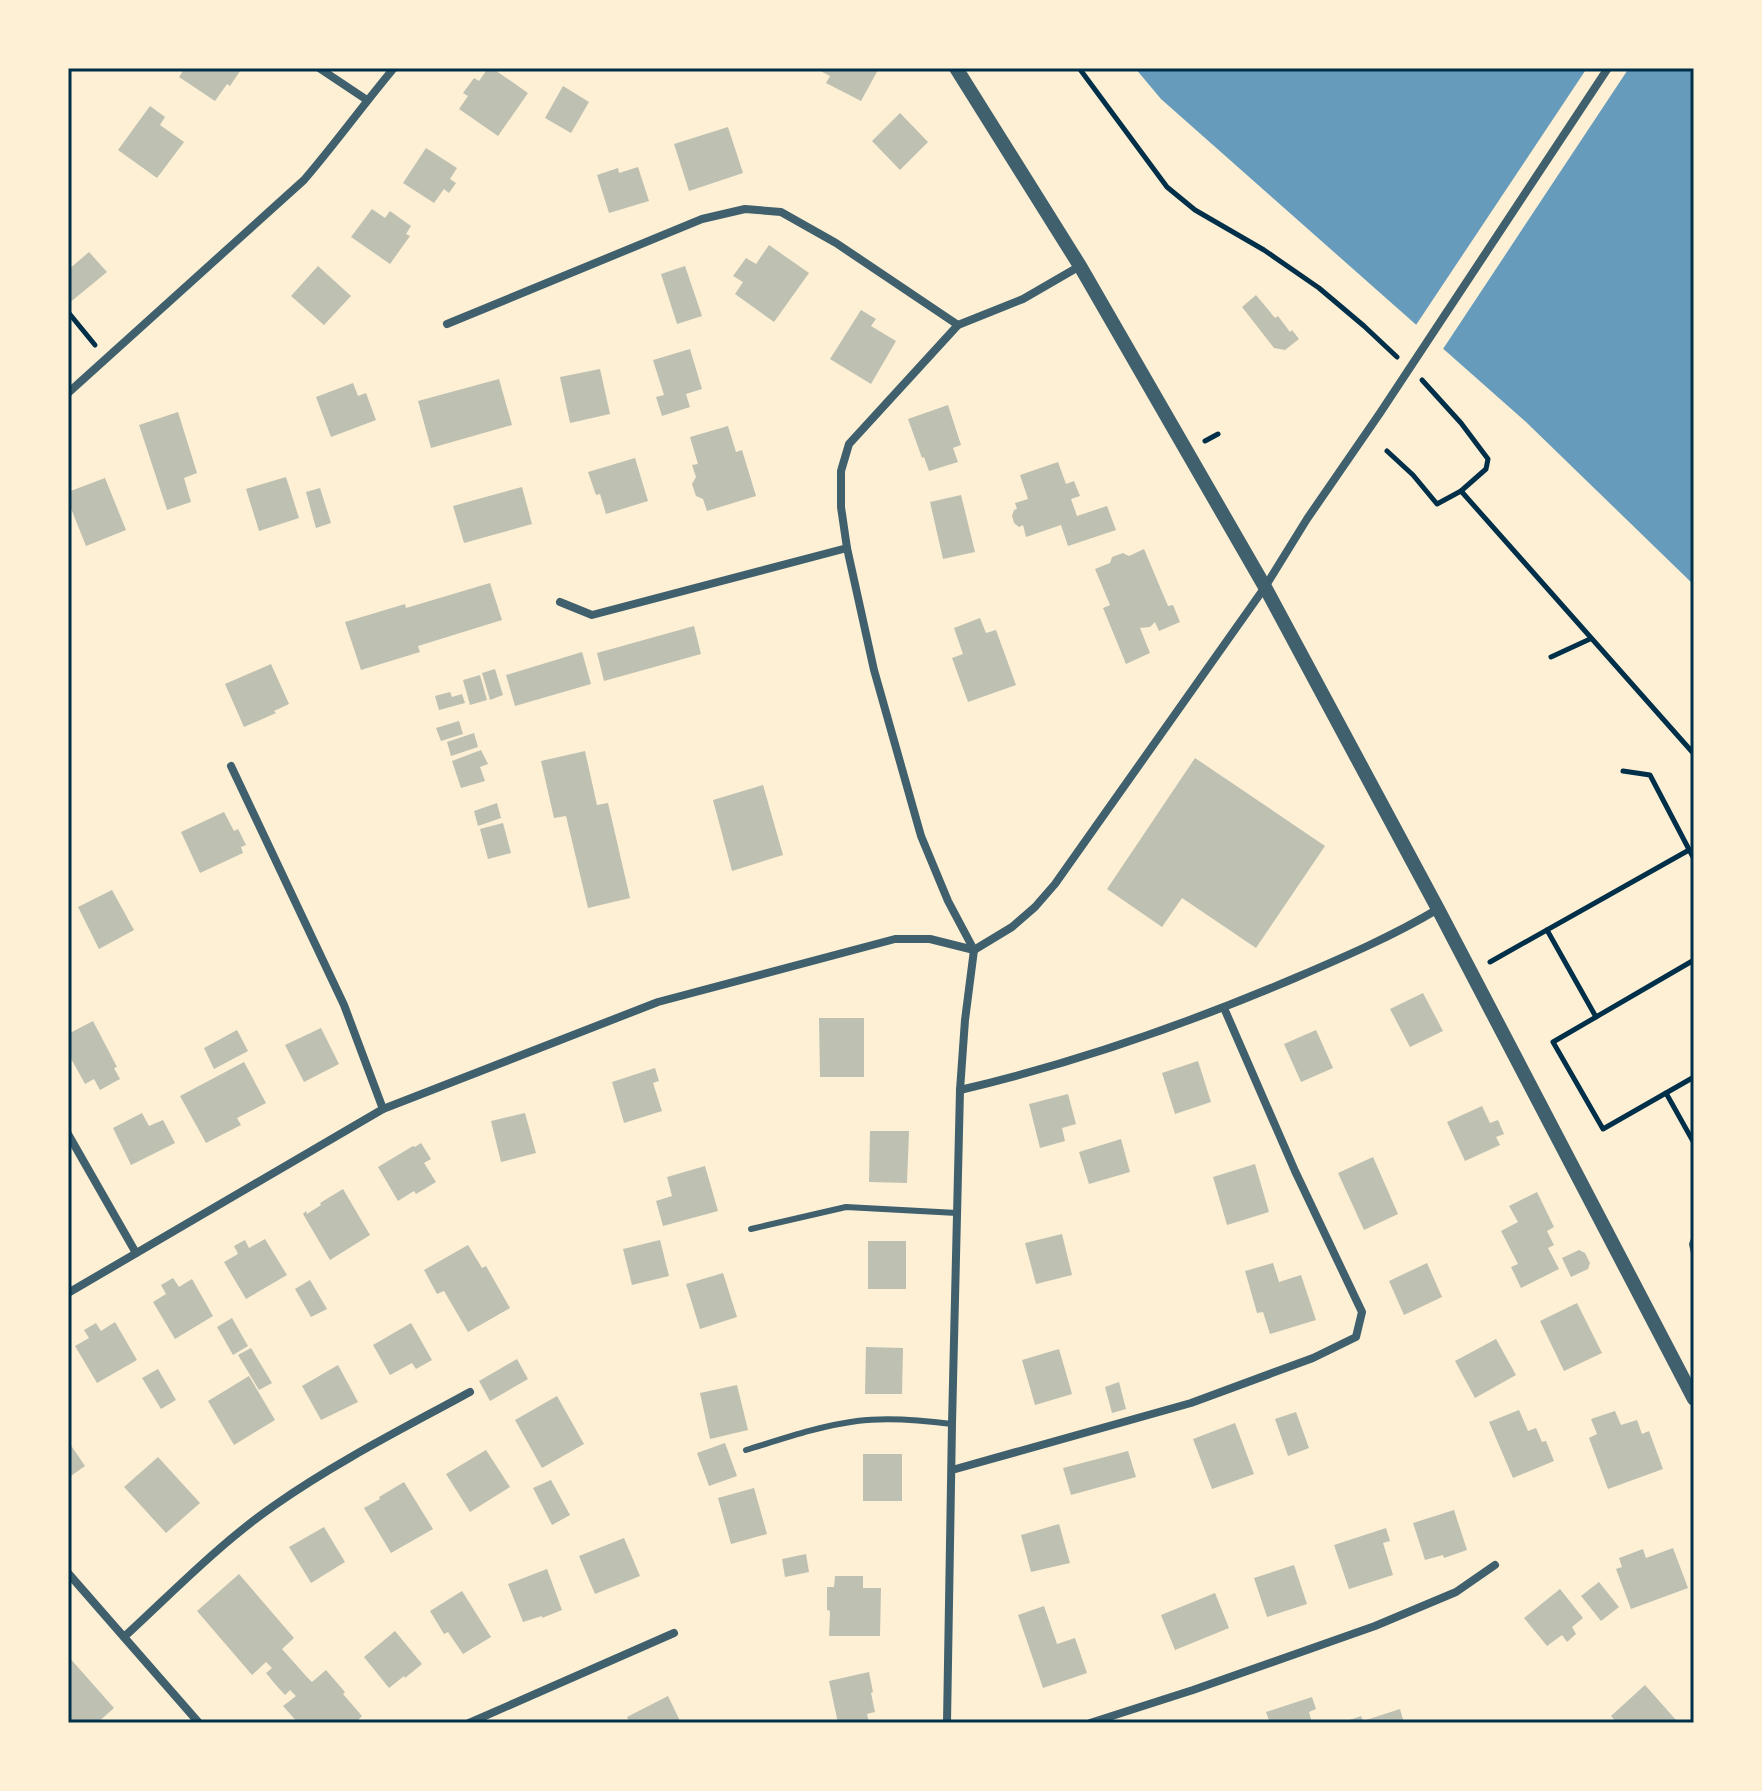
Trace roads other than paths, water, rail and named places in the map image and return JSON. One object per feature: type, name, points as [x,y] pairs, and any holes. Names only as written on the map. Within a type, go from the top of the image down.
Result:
[{"type":"street","points":[[319,68],[367,100]]},
{"type":"street","points":[[68,393],[304,180],[394,68]]},
{"type":"street","points":[[956,68],[1080,266],[1265,587],[1438,909],[1694,1399]]},
{"type":"street","points":[[68,1293],[383,1109],[658,1002],[895,939],[930,939],[974,950],[1012,927],[1055,884],[1265,587],[1307,519],[1608,68]]},
{"type":"street","points":[[447,324],[702,219],[745,209],[781,212],[804,224],[958,325]]},
{"type":"street","points":[[947,1723],[960,1090],[974,950],[948,901],[921,836],[874,670],[847,548],[841,507],[841,471],[849,444],[958,325],[1023,299],[1080,266]]},
{"type":"street","points":[[560,602],[592,615],[847,548]]},
{"type":"street","points":[[231,766],[344,1005],[383,1109]]},
{"type":"street","points":[[960,1090],[1010,1078],[1224,1008],[1403,930],[1438,909]]},
{"type":"street","points":[[952,1470],[1191,1403],[1313,1358],[1356,1337],[1362,1312],[1295,1171],[1224,1008]]},
{"type":"street","points":[[68,1134],[136,1253]]},
{"type":"street","points":[[124,1637],[233,1537],[273,1506],[311,1480],[470,1392]]},
{"type":"street","points":[[1090,1723],[1375,1626],[1456,1592],[1495,1565]]},
{"type":"street","points":[[68,1573],[199,1723]]},
{"type":"street","points":[[469,1723],[674,1633]]},
{"type":"lane","points":[[751,1229],[846,1207],[957,1213]]},
{"type":"lane","points":[[1694,1239],[1694,1253]]},
{"type":"lane","points":[[746,1450],[857,1421],[906,1419],[952,1424]]},
{"type":"water","points":[[1135,68],[1694,68],[1694,585],[1526,422],[1161,99]]}]
